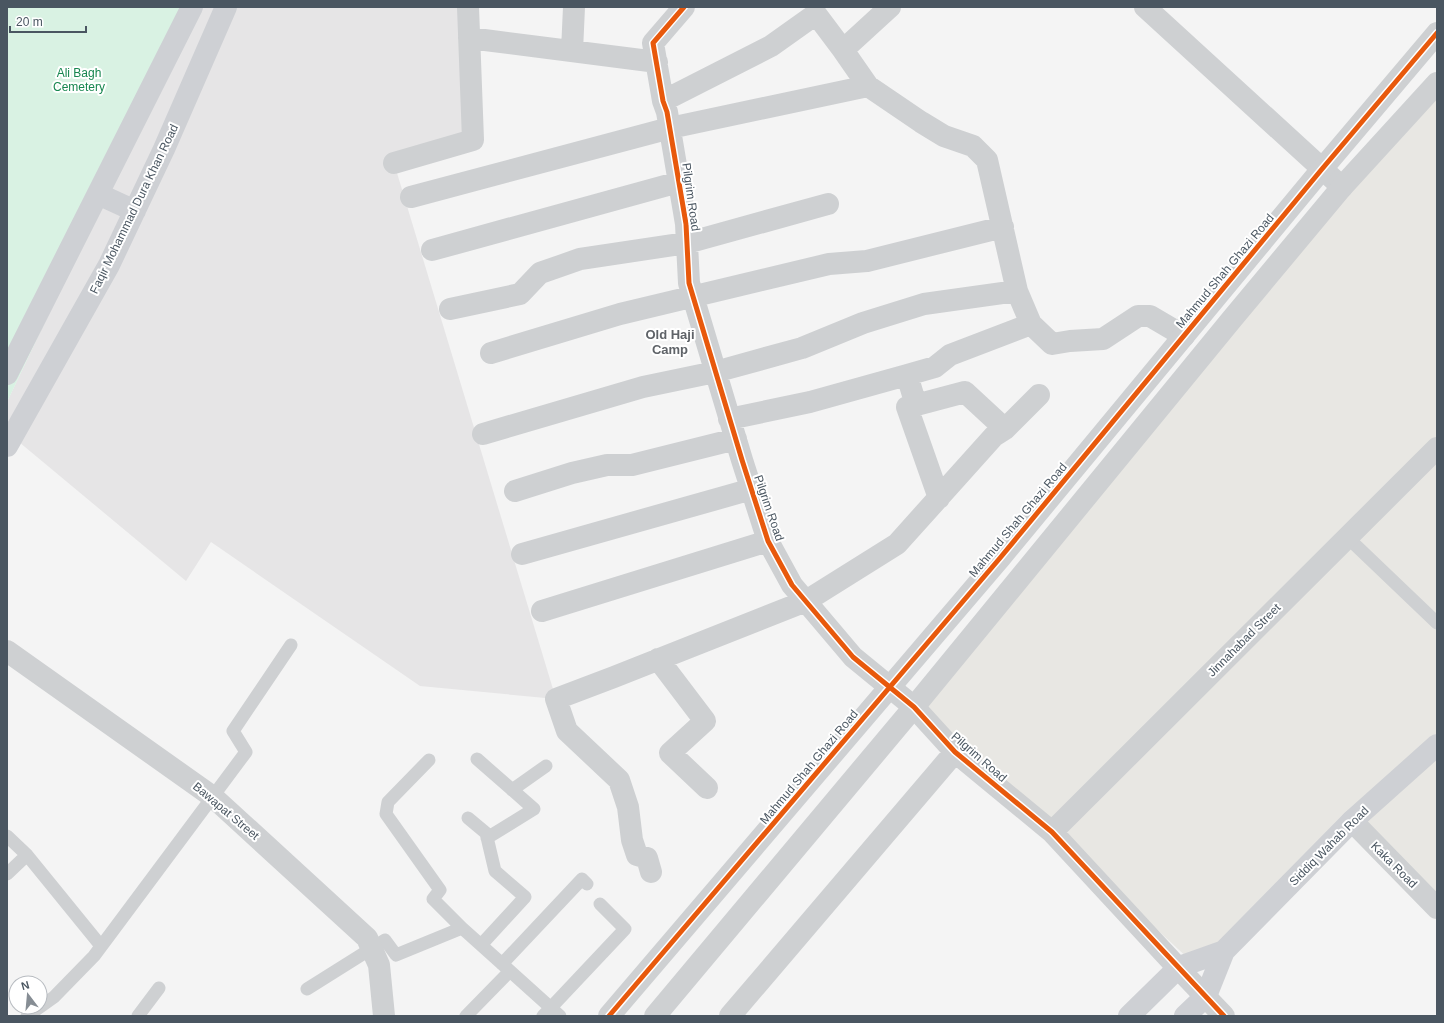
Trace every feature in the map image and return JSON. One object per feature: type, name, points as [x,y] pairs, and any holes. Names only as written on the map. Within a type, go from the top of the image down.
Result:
[{"type":"main road","points":[[7,374],[192,7]]},
{"type":"main road","name":"Faqir Mohammad Dura Khan Road","points":[[7,446],[109,265],[164,149],[226,7]]},
{"type":"main road","points":[[98,194],[135,211]]},
{"type":"main road","name":"Siddiq Wahab Road","points":[[1185,1016],[1206,996],[1224,951],[1352,821],[1437,745]]},
{"type":"main road","name":"Siddiq Wahab Road","points":[[1129,1016],[1178,968],[1224,951]]},
{"type":"street","points":[[394,162],[473,140],[468,7]]},
{"type":"street","points":[[572,51],[574,7]]},
{"type":"street","name":"Pilgrim Road","points":[[684,7],[654,43],[686,224],[689,283],[729,419],[768,541],[792,585],[853,657],[914,708],[954,752],[1052,832],[1224,1016]]},
{"type":"street","points":[[844,50],[890,7]]},
{"type":"street","points":[[1145,7],[1342,187]]},
{"type":"street","points":[[664,101],[771,46],[816,14],[844,50],[868,86],[938,133],[973,146],[987,160],[1017,291],[1032,324],[1052,344],[1070,340],[1103,338],[1138,316],[1150,316],[1184,336]]},
{"type":"street","name":"Mahmud Shah Ghazi Road","points":[[610,1016],[890,687],[1437,33]]},
{"type":"street","points":[[470,38],[657,62]]},
{"type":"street","points":[[655,1016],[914,708],[1227,325],[1342,187],[1437,83]]},
{"type":"street","points":[[411,197],[670,128],[868,86]]},
{"type":"street","points":[[432,250],[679,182]]},
{"type":"street","points":[[450,309],[520,294],[540,273],[580,259],[687,243],[828,204]]},
{"type":"street","points":[[491,353],[620,314],[828,264],[867,261],[1003,227]]},
{"type":"street","points":[[483,434],[643,387],[715,372],[802,348],[864,323],[924,304],[1017,291]]},
{"type":"street","points":[[729,419],[810,402],[907,375],[935,366],[950,355],[1032,324]]},
{"type":"street","points":[[907,375],[916,405]]},
{"type":"street","points":[[939,498],[907,408],[965,392],[1005,429]]},
{"type":"street","points":[[651,872],[647,858],[637,856],[632,840],[628,808],[619,780],[567,731],[556,699],[806,601],[897,544],[994,436],[1005,429],[1039,395]]},
{"type":"street","points":[[515,491],[572,473],[606,465],[632,465],[736,440]]},
{"type":"street","name":"Jinnahabad Street","points":[[1052,832],[1437,448]]},
{"type":"street","points":[[522,554],[752,489]]},
{"type":"street","points":[[542,611],[768,541]]},
{"type":"street","name":"Bawapat Street","points":[[7,651],[213,797],[367,938],[379,965],[384,1016]]},
{"type":"street","points":[[658,659],[705,720],[670,753],[707,788]]},
{"type":"street","points":[[730,1016],[954,752]]},
{"type":"street","name":"Kaka Road","points":[[1352,821],[1437,908]]},
{"type":"lane","points":[[1347,537],[1437,623]]},
{"type":"lane","points":[[48,1001],[94,956],[246,752],[233,731],[291,645]]},
{"type":"lane","points":[[477,759],[534,809],[487,838]]},
{"type":"lane","points":[[429,760],[388,802],[386,814],[440,890],[433,899],[551,1013],[625,929],[600,904]]},
{"type":"lane","points":[[512,790],[546,766]]},
{"type":"lane","points":[[468,818],[486,832],[495,871],[525,897],[481,945]]},
{"type":"lane","points":[[7,836],[27,855],[101,946]]},
{"type":"lane","points":[[7,874],[27,855]]},
{"type":"lane","points":[[466,1016],[582,879],[588,884]]},
{"type":"lane","points":[[307,988],[385,940],[396,955],[462,928]]},
{"type":"lane","points":[[138,1016],[159,988]]},
{"type":"shaded area","points":[[194,7],[468,7],[473,140],[394,163],[556,699],[420,686],[211,542],[186,581],[7,432],[7,402]]},
{"type":"shaded area","points":[[1437,83],[1437,908],[1352,822],[1224,951],[1192,962],[914,707]]},
{"type":"green space","name":"Ali Bagh Cemetery","points":[[7,7],[194,7],[7,402]]},
{"type":"cycle path","points":[[684,7],[653,43],[663,101],[667,112],[686,224],[689,283],[768,541],[792,585],[853,657],[914,707],[955,752],[1052,832],[1224,1016]]},
{"type":"cycle path","points":[[609,1016],[1000,558],[1322,169],[1437,33]]},
{"type":"district","name":"Old Haji Camp","points":[[670,342]]}]
